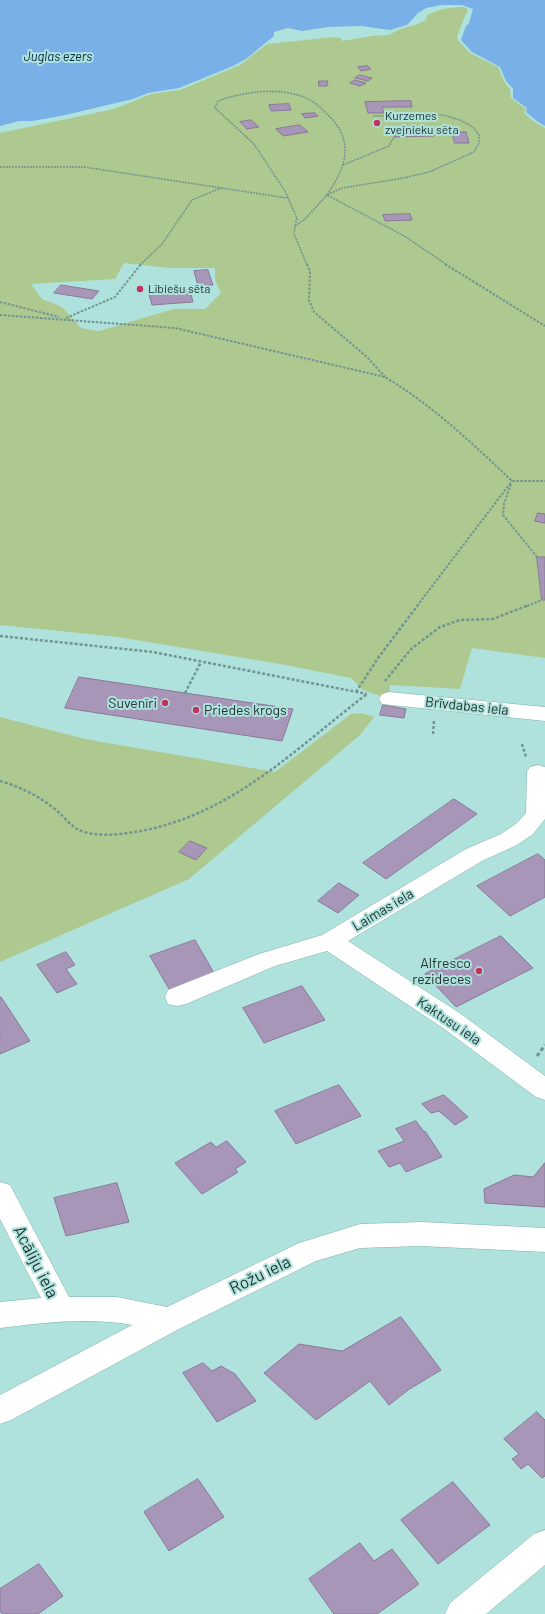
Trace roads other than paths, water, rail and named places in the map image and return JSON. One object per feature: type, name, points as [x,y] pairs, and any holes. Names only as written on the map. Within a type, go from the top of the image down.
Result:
[{"type":"street","name":"Brīvdabas iela","points":[[381,697],[545,714]]},
{"type":"street","name":"Laimas iela","points":[[177,997],[267,960],[330,942],[474,855],[499,845],[516,835],[533,820],[537,814],[538,772]]},
{"type":"street","name":"Kaktusu iela","points":[[330,942],[452,1021],[545,1090]]},
{"type":"street","name":"Acāliju iela","points":[[0,1193],[60,1310]]},
{"type":"street","name":"Rožu iela","points":[[0,1410],[169,1320],[309,1251],[360,1236],[421,1234],[545,1240]]},
{"type":"street","points":[[0,1315],[60,1310],[117,1310],[169,1320]]},
{"type":"street","points":[[461,1614],[545,1545]]},
{"type":"water","name":"Juglas ezers","points":[[0,0],[545,0],[545,126],[526,112],[527,108],[513,98],[513,89],[506,81],[500,67],[472,52],[461,40],[466,26],[469,23],[473,9],[462,5],[442,5],[426,8],[418,13],[407,25],[390,30],[361,26],[328,27],[302,31],[288,28],[274,32],[274,36],[246,59],[233,66],[179,88],[148,93],[133,99],[61,116],[32,121],[19,121],[0,126]]},
{"type":"place","name":"Kurzemes zvejnieku sēta","points":[[377,123]]},
{"type":"place","name":"Lībiešu sēta","points":[[140,289]]},
{"type":"place","name":"Suvenīri","points":[[165,703]]},
{"type":"place","name":"Priedes krogs","points":[[196,710]]},
{"type":"place","name":"Alfresco rezideces","points":[[479,971]]}]
